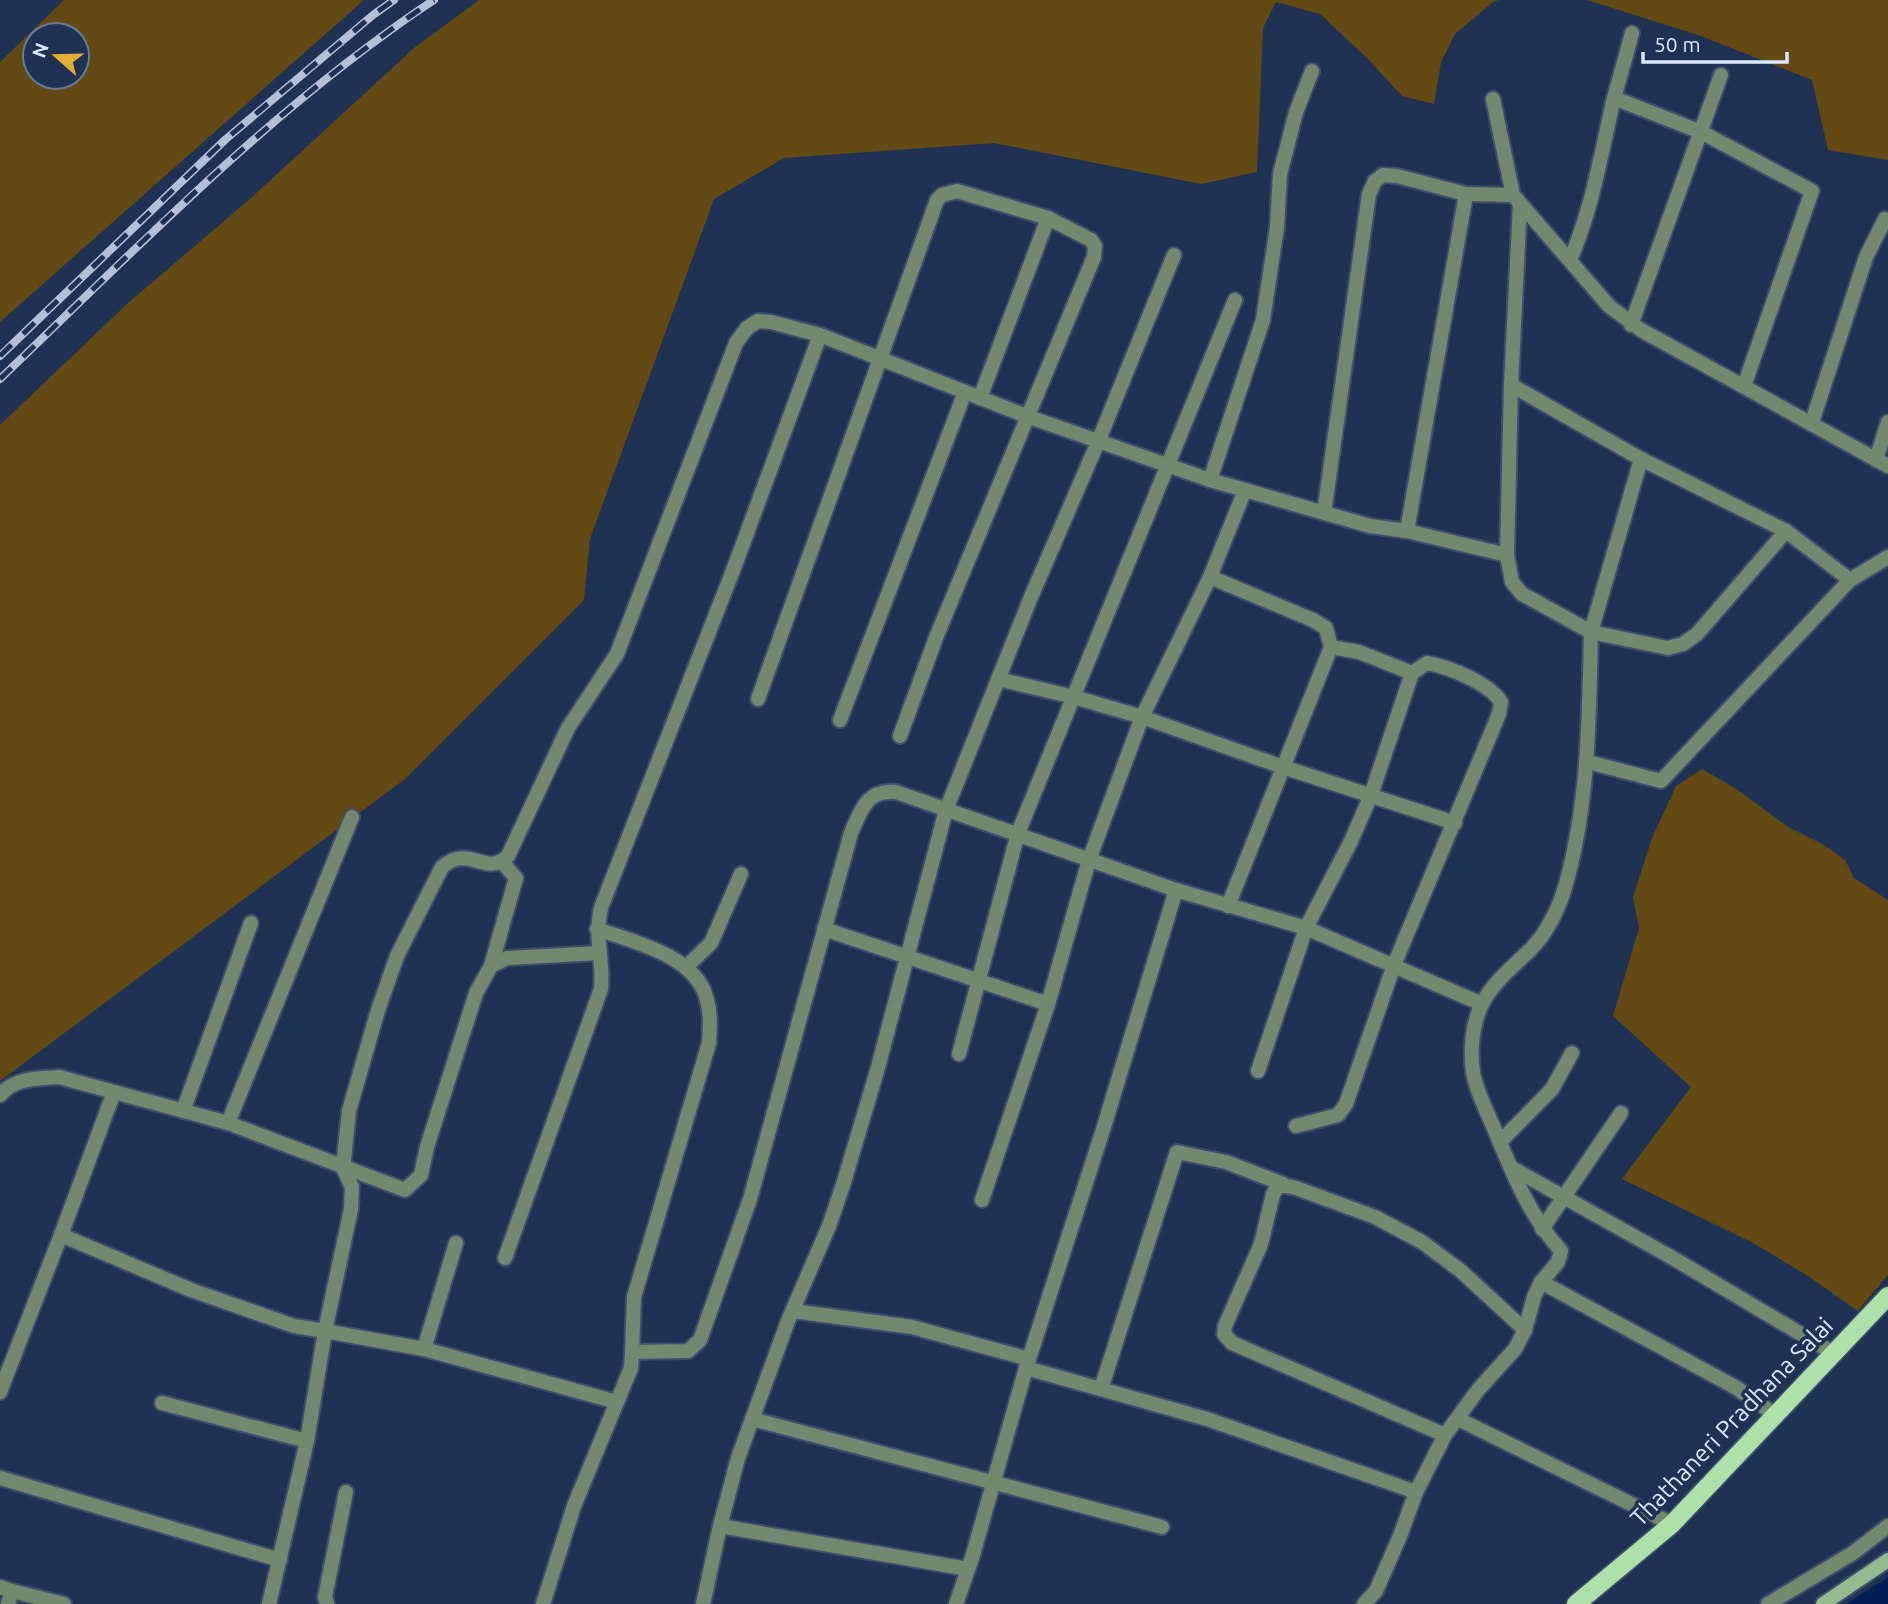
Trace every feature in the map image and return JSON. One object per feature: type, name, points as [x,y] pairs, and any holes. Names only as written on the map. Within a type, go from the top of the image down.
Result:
[{"type":"main road","name":"Thathaneri Pradhana Salai","points":[[1576,1604],[1672,1524],[1888,1296]]},
{"type":"main road","points":[[1823,1604],[1888,1560]]},
{"type":"street","points":[[1570,260],[1594,189],[1614,98],[1632,33]]},
{"type":"street","points":[[1210,480],[1263,320],[1277,226],[1280,174],[1296,112],[1312,71]]},
{"type":"street","points":[[1631,324],[1721,75]]},
{"type":"street","points":[[1614,98],[1701,132],[1812,191],[1744,386]]},
{"type":"street","points":[[1493,99],[1516,199],[1507,555],[1512,582],[1522,594],[1591,632],[1668,648],[1684,644],[1697,634],[1786,531]]},
{"type":"street","points":[[1325,513],[1369,194],[1375,180],[1383,175],[1397,176],[1466,194],[1516,199],[1609,306],[1631,324],[1882,463],[1888,422]]},
{"type":"street","points":[[758,699],[882,360],[937,200],[942,195],[957,191],[1048,218],[1082,234],[1095,246],[1094,257],[937,635],[900,736]]},
{"type":"street","points":[[1407,531],[1466,194]]},
{"type":"street","points":[[980,398],[1048,218]]},
{"type":"street","points":[[1812,422],[1866,257],[1885,219]]},
{"type":"street","points":[[703,1604],[738,1458],[843,1185],[877,1071],[946,810],[1174,255]]},
{"type":"street","points":[[959,1054],[1018,833],[1235,300]]},
{"type":"street","points":[[269,1604],[307,1441],[325,1331],[351,1209],[352,1187],[343,1168],[349,1111],[378,1010],[397,956],[442,867],[452,859],[461,857],[494,865],[508,856],[568,728],[617,654],[736,343],[747,328],[758,321],[771,322],[820,335],[1029,417],[1210,480],[1370,526],[1407,531],[1507,555]]},
{"type":"street","points":[[505,1258],[601,989],[603,972],[597,929],[602,905],[734,568],[820,335]]},
{"type":"street","points":[[1511,385],[1641,459],[1786,531],[1850,580]]},
{"type":"street","points":[[840,720],[965,393]]},
{"type":"street","points":[[1364,1604],[1376,1591],[1416,1492],[1446,1435],[1478,1390],[1515,1349],[1525,1330],[1541,1282],[1558,1262],[1561,1251],[1542,1229],[1524,1199],[1479,1094],[1473,1072],[1472,1044],[1475,1023],[1482,1004],[1496,984],[1541,937],[1566,886],[1584,801],[1588,762],[1591,632],[1641,459]]},
{"type":"street","points":[[982,1200],[1048,1004],[1089,860],[1142,717],[1210,577],[1245,490]]},
{"type":"street","points":[[1588,762],[1661,781],[1850,580],[1888,557]]},
{"type":"street","points":[[1210,577],[1313,620],[1326,628],[1331,647],[1228,906]]},
{"type":"street","points":[[1331,647],[1359,652],[1412,673]]},
{"type":"street","points":[[1258,1071],[1306,928],[1351,841],[1371,795],[1412,673],[1427,663],[1438,665],[1489,688],[1501,702],[1499,714],[1394,965],[1346,1104],[1338,1115],[1296,1126]]},
{"type":"street","points":[[998,679],[1142,717],[1283,767],[1455,823]]},
{"type":"street","points":[[632,1352],[688,1351],[700,1340],[750,1199],[851,833],[861,811],[872,797],[882,791],[896,792],[1018,833],[1176,890],[1306,928],[1482,1004]]},
{"type":"street","points":[[228,1122],[352,817]]},
{"type":"street","points":[[0,1095],[5,1089],[32,1078],[59,1077],[228,1122],[405,1190],[421,1175],[427,1147],[476,993],[491,967],[516,878],[502,862]]},
{"type":"street","points":[[686,967],[711,943],[741,874]]},
{"type":"street","points":[[956,1604],[1027,1364],[1102,1133],[1176,890]]},
{"type":"street","points":[[183,1111],[251,923]]},
{"type":"street","points":[[543,1604],[574,1506],[631,1367],[634,1297],[709,1043],[710,1016],[707,997],[696,975],[650,947],[597,929]]},
{"type":"street","points":[[824,929],[1048,1004]]},
{"type":"street","points":[[491,967],[507,958],[600,953]]},
{"type":"street","points":[[1500,1142],[1552,1089],[1573,1053]]},
{"type":"street","points":[[0,1392],[114,1092]]},
{"type":"street","points":[[1542,1229],[1621,1113]]},
{"type":"street","points":[[1101,1389],[1177,1152],[1226,1162],[1375,1217],[1404,1232],[1461,1271],[1525,1330]]},
{"type":"street","points":[[1512,1168],[1833,1353]]},
{"type":"street","points":[[1283,1184],[1277,1187],[1273,1194],[1261,1244],[1224,1326],[1227,1339],[1446,1435]]},
{"type":"street","points":[[61,1236],[191,1290],[294,1326],[424,1349],[617,1402]]},
{"type":"street","points":[[424,1349],[456,1242]]},
{"type":"street","points":[[1541,1282],[1735,1387],[1774,1414]]},
{"type":"street","points":[[793,1311],[912,1327],[1101,1389],[1207,1419],[1416,1492]]},
{"type":"street","points":[[162,1403],[307,1441]]},
{"type":"street","points":[[752,1419],[993,1485],[1162,1527]]},
{"type":"street","points":[[1458,1419],[1672,1524]]},
{"type":"street","points":[[0,1478],[280,1560]]},
{"type":"street","points":[[327,1604],[325,1597],[346,1492]]},
{"type":"street","points":[[720,1526],[968,1569]]},
{"type":"street","points":[[1768,1604],[1853,1553],[1888,1526]]},
{"type":"street","points":[[7,1594],[64,1604]]},
{"type":"shaded area","points":[[64,0],[364,0],[0,322],[0,62],[21,42],[21,91],[91,91],[91,21],[42,21]]},
{"type":"shaded area","points":[[479,0],[1499,0],[1455,34],[1441,62],[1434,104],[1402,96],[1367,58],[1320,14],[1276,2],[1263,28],[1257,172],[1201,184],[994,143],[784,158],[714,199],[590,539],[584,600],[405,779],[0,1081],[0,425],[128,303],[251,198],[414,48]]},
{"type":"shaded area","points":[[1587,0],[1888,0],[1888,160],[1828,150],[1812,80],[1698,35]]},
{"type":"shaded area","points":[[1702,769],[1735,788],[1788,827],[1824,845],[1845,860],[1854,878],[1888,900],[1888,1275],[1858,1311],[1805,1274],[1753,1243],[1622,1179],[1691,1087],[1613,1016],[1639,928],[1633,897],[1652,838],[1676,786]]},
{"type":"water","points":[[1888,1577],[1888,1604],[1846,1604]]},
{"type":"railway","points":[[0,356],[226,139],[394,0]]},
{"type":"railway","points":[[0,379],[156,229],[263,132],[318,85],[434,0]]}]
